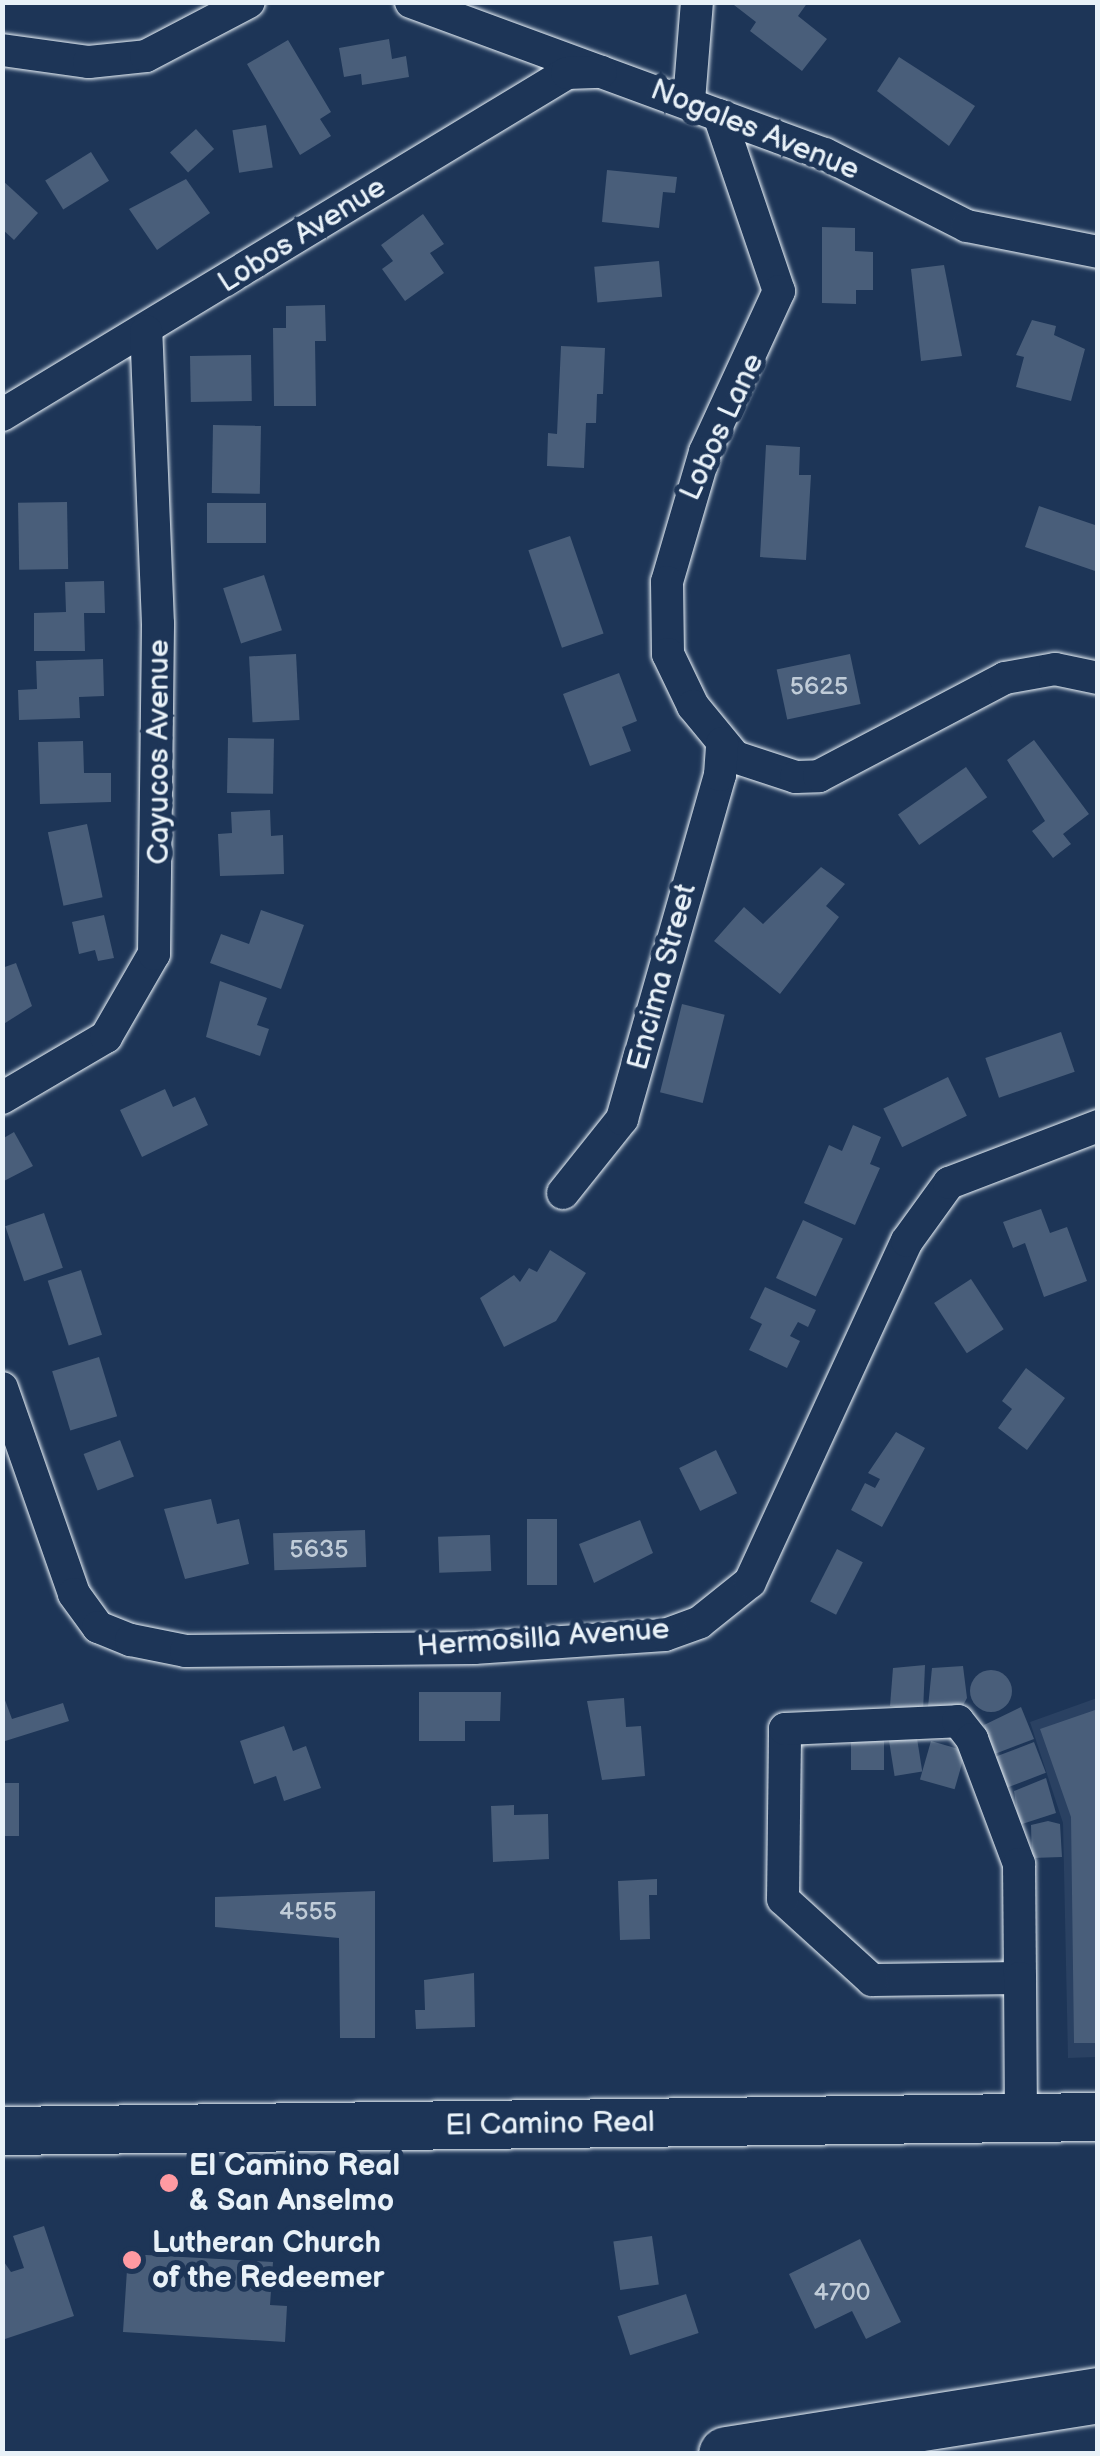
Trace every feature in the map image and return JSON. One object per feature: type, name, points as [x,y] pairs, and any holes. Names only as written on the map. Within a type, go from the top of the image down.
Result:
[{"type":"highway","points":[[726,2454],[1098,2395]]},
{"type":"highway","points":[[919,2454],[1098,2403]]},
{"type":"main road","name":"El Camino Real","points":[[2,2131],[1098,2117]]},
{"type":"street","points":[[2,50],[89,62],[146,56],[249,2]]},
{"type":"street","name":"Nogales Avenue","points":[[411,2],[824,154],[967,226],[1098,252]]},
{"type":"street","name":"Lobos Lane","points":[[697,2],[704,108],[779,292],[704,452],[668,582],[668,654],[722,743]]},
{"type":"street","name":"Lobos Avenue","points":[[2,415],[146,332],[567,73],[606,72]]},
{"type":"street","name":"Cayucos Avenue","points":[[2,1098],[106,1036],[143,984],[157,938],[158,624],[146,332]]},
{"type":"street","points":[[722,743],[748,763],[819,776],[1005,678],[1054,669],[1098,678]]},
{"type":"street","name":"Encima Street","points":[[563,1193],[622,1119],[720,775],[722,743]]},
{"type":"street","name":"Hermosilla Avenue","points":[[2,1388],[74,1594],[98,1627],[131,1640],[186,1651],[435,1648],[664,1635],[700,1622],[750,1582],[907,1241],[949,1183],[1098,1126]]},
{"type":"street","points":[[1020,1978],[872,1980],[783,1899],[785,1728],[958,1721],[1019,1864],[1020,1978],[1021,2118]]},
{"type":"shaded area","points":[[1097,1698],[1097,2057],[1068,2058],[1063,1823],[1030,1722]]},
{"type":"building","points":[[808,2],[798,16],[827,39],[802,71],[750,31],[756,22],[734,5]]},
{"type":"building","points":[[389,39],[392,59],[406,56],[409,77],[362,85],[361,74],[344,77],[339,48]]},
{"type":"building","points":[[288,40],[331,112],[320,119],[331,136],[300,155],[247,64]]},
{"type":"building","points":[[899,57],[975,106],[949,146],[877,91]]},
{"type":"building","points":[[266,125],[273,167],[239,173],[232,130]]},
{"type":"building","points":[[196,129],[214,149],[188,172],[170,152]]},
{"type":"building","points":[[91,152],[109,181],[63,209],[45,181]]},
{"type":"building","points":[[607,170],[677,177],[675,193],[663,192],[659,228],[602,222]]},
{"type":"building","points":[[186,179],[210,213],[157,250],[129,209]]},
{"type":"building","points":[[2,180],[38,213],[14,240],[2,229]]},
{"type":"building","points":[[423,214],[444,244],[430,253],[444,273],[405,301],[382,269],[393,261],[381,245]]},
{"type":"building","points":[[822,227],[855,228],[855,251],[873,252],[873,290],[856,290],[856,304],[822,303]]},
{"type":"building","points":[[659,261],[662,297],[597,303],[594,267]]},
{"type":"building","points":[[944,265],[962,356],[921,361],[911,269]]},
{"type":"building","points":[[325,305],[326,341],[315,341],[316,406],[274,406],[273,328],[286,328],[286,306]]},
{"type":"building","points":[[1032,320],[1056,326],[1054,335],[1085,349],[1071,401],[1016,387],[1024,357],[1016,355]]},
{"type":"building","points":[[561,346],[605,348],[603,394],[597,394],[596,423],[586,423],[584,468],[547,466],[548,433],[557,434]]},
{"type":"building","points":[[251,355],[252,401],[191,402],[190,356]]},
{"type":"building","points":[[213,425],[261,426],[260,494],[212,493]]},
{"type":"building","points":[[766,445],[800,447],[799,475],[811,475],[806,560],[760,557]]},
{"type":"building","points":[[67,502],[68,569],[19,570],[18,503]]},
{"type":"building","points":[[207,503],[266,503],[266,543],[207,543]]},
{"type":"building","points":[[1039,506],[1098,526],[1098,572],[1025,547]]},
{"type":"building","points":[[570,536],[604,633],[562,648],[528,550]]},
{"type":"building","points":[[264,575],[282,630],[241,643],[223,588]]},
{"type":"building","points":[[104,581],[105,613],[84,613],[85,651],[34,651],[34,613],[66,612],[65,582]]},
{"type":"building","points":[[296,654],[299,720],[253,722],[249,656]]},
{"type":"building","points":[[850,654],[861,704],[787,719],[777,670]]},
{"type":"building","points":[[103,659],[104,696],[79,697],[80,718],[19,720],[18,690],[37,689],[36,661]]},
{"type":"building","points":[[619,673],[637,721],[622,727],[631,751],[590,766],[563,694]]},
{"type":"building","points":[[228,738],[274,739],[273,794],[227,793]]},
{"type":"building","points":[[1034,740],[1089,814],[1063,834],[1071,844],[1053,858],[1032,831],[1045,821],[1007,760]]},
{"type":"building","points":[[83,741],[84,773],[111,773],[111,802],[40,804],[38,742]]},
{"type":"building","points":[[966,767],[987,797],[919,845],[898,815]]},
{"type":"building","points":[[270,810],[271,836],[283,835],[284,874],[220,876],[218,834],[232,833],[231,812]]},
{"type":"building","points":[[87,824],[103,897],[63,906],[48,832]]},
{"type":"building","points":[[821,867],[845,884],[826,906],[839,917],[780,994],[714,941],[744,907],[763,924]]},
{"type":"building","points":[[261,910],[304,925],[281,989],[210,963],[221,934],[249,944]]},
{"type":"building","points":[[104,915],[114,958],[98,961],[95,950],[79,954],[72,922]]},
{"type":"building","points":[[16,963],[32,1006],[2,1025],[2,968]]},
{"type":"building","points":[[220,981],[267,998],[257,1025],[269,1029],[260,1056],[206,1037]]},
{"type":"building","points":[[682,1004],[725,1015],[703,1103],[660,1092]]},
{"type":"building","points":[[1061,1032],[1075,1072],[999,1098],[985,1058]]},
{"type":"building","points":[[948,1077],[967,1116],[902,1147],[883,1109]]},
{"type":"building","points":[[165,1089],[173,1107],[195,1097],[208,1125],[142,1157],[120,1110]]},
{"type":"building","points":[[853,1125],[881,1137],[870,1164],[880,1168],[855,1225],[804,1203],[829,1145],[842,1151]]},
{"type":"building","points":[[14,1132],[33,1166],[2,1182],[2,1139]]},
{"type":"building","points":[[1041,1209],[1050,1233],[1067,1227],[1087,1281],[1044,1297],[1025,1243],[1013,1248],[1003,1222]]},
{"type":"building","points":[[44,1213],[63,1268],[24,1281],[5,1226]]},
{"type":"building","points":[[803,1220],[843,1239],[816,1297],[776,1278]]},
{"type":"building","points":[[550,1250],[586,1273],[556,1321],[504,1347],[480,1298],[514,1275],[520,1282],[529,1268],[537,1272]]},
{"type":"building","points":[[81,1270],[102,1335],[69,1345],[48,1281]]},
{"type":"building","points":[[971,1279],[1004,1329],[967,1353],[934,1303]]},
{"type":"building","points":[[765,1287],[816,1310],[808,1327],[798,1322],[790,1336],[800,1341],[787,1368],[749,1350],[762,1324],[750,1318]]},
{"type":"building","points":[[99,1357],[117,1416],[70,1431],[52,1371]]},
{"type":"building","points":[[1026,1368],[1065,1398],[1027,1450],[998,1428],[1012,1409],[1002,1401]]},
{"type":"building","points":[[896,1432],[925,1448],[882,1527],[851,1510],[865,1483],[875,1488],[880,1479],[868,1473]]},
{"type":"building","points":[[120,1440],[134,1476],[98,1490],[84,1454]]},
{"type":"building","points":[[716,1450],[737,1493],[700,1511],[679,1468]]},
{"type":"building","points":[[211,1499],[217,1524],[239,1519],[249,1564],[185,1579],[164,1509]]},
{"type":"building","points":[[527,1519],[557,1519],[557,1585],[527,1585]]},
{"type":"building","points":[[640,1520],[653,1553],[594,1583],[579,1544]]},
{"type":"building","points":[[365,1530],[366,1567],[274,1570],[273,1533]]},
{"type":"building","points":[[490,1535],[491,1571],[439,1573],[438,1537]]},
{"type":"building","points":[[837,1549],[863,1562],[836,1615],[810,1602]]},
{"type":"building","points":[[925,1665],[923,1712],[890,1706],[893,1668]]},
{"type":"building","points":[[963,1666],[967,1698],[960,1711],[928,1707],[932,1668]]},
{"type":"building","points":[[991,1670],[1006,1676],[1012,1691],[1006,1706],[991,1712],[976,1706],[970,1691],[976,1676]]},
{"type":"building","points":[[2,1692],[12,1719],[63,1703],[69,1721],[2,1742]]},
{"type":"building","points":[[419,1692],[501,1692],[500,1721],[465,1721],[465,1741],[419,1741]]},
{"type":"building","points":[[624,1698],[626,1727],[641,1726],[645,1776],[602,1780],[587,1701]]},
{"type":"building","points":[[1021,1707],[1034,1739],[992,1755],[984,1725]]},
{"type":"building","points":[[1098,1709],[1098,2043],[1074,2043],[1071,1817],[1040,1729]]},
{"type":"building","points":[[284,1726],[293,1751],[306,1746],[321,1788],[284,1801],[276,1776],[254,1784],[240,1741]]},
{"type":"building","points":[[916,1732],[922,1772],[895,1776],[888,1736]]},
{"type":"building","points":[[851,1734],[884,1734],[884,1770],[851,1770]]},
{"type":"building","points":[[931,1741],[966,1751],[955,1789],[920,1779]]},
{"type":"building","points":[[1034,1742],[1046,1773],[1007,1788],[995,1757]]},
{"type":"building","points":[[1046,1778],[1056,1813],[1019,1825],[1014,1791]]},
{"type":"building","points":[[2,1783],[19,1783],[19,1836],[2,1836]]},
{"type":"building","points":[[514,1805],[514,1815],[548,1814],[549,1859],[493,1862],[491,1806]]},
{"type":"building","points":[[1048,1821],[1060,1824],[1062,1857],[1032,1858],[1031,1825]]},
{"type":"building","points":[[657,1879],[657,1895],[649,1895],[650,1939],[620,1940],[618,1881]]},
{"type":"building","points":[[375,1891],[375,2038],[340,2038],[339,1938],[215,1927],[215,1897]]},
{"type":"building","points":[[474,1973],[475,2027],[416,2029],[415,2010],[425,2010],[424,1980]]},
{"type":"building","points":[[44,2226],[74,2316],[2,2340],[2,2259],[11,2272],[24,2268],[13,2236]]},
{"type":"building","points":[[652,2236],[659,2285],[620,2290],[613,2241]]},
{"type":"building","points":[[860,2239],[901,2322],[866,2339],[852,2311],[815,2329],[789,2274]]},
{"type":"building","points":[[128,2254],[273,2262],[270,2305],[287,2306],[285,2342],[123,2332]]},
{"type":"building","points":[[686,2294],[699,2333],[630,2355],[618,2316]]},
{"type":"place","name":"El Camino Real & San Anselmo","points":[[169,2183]]},
{"type":"place","name":"Lutheran Church of the Redeemer","points":[[132,2260]]}]
